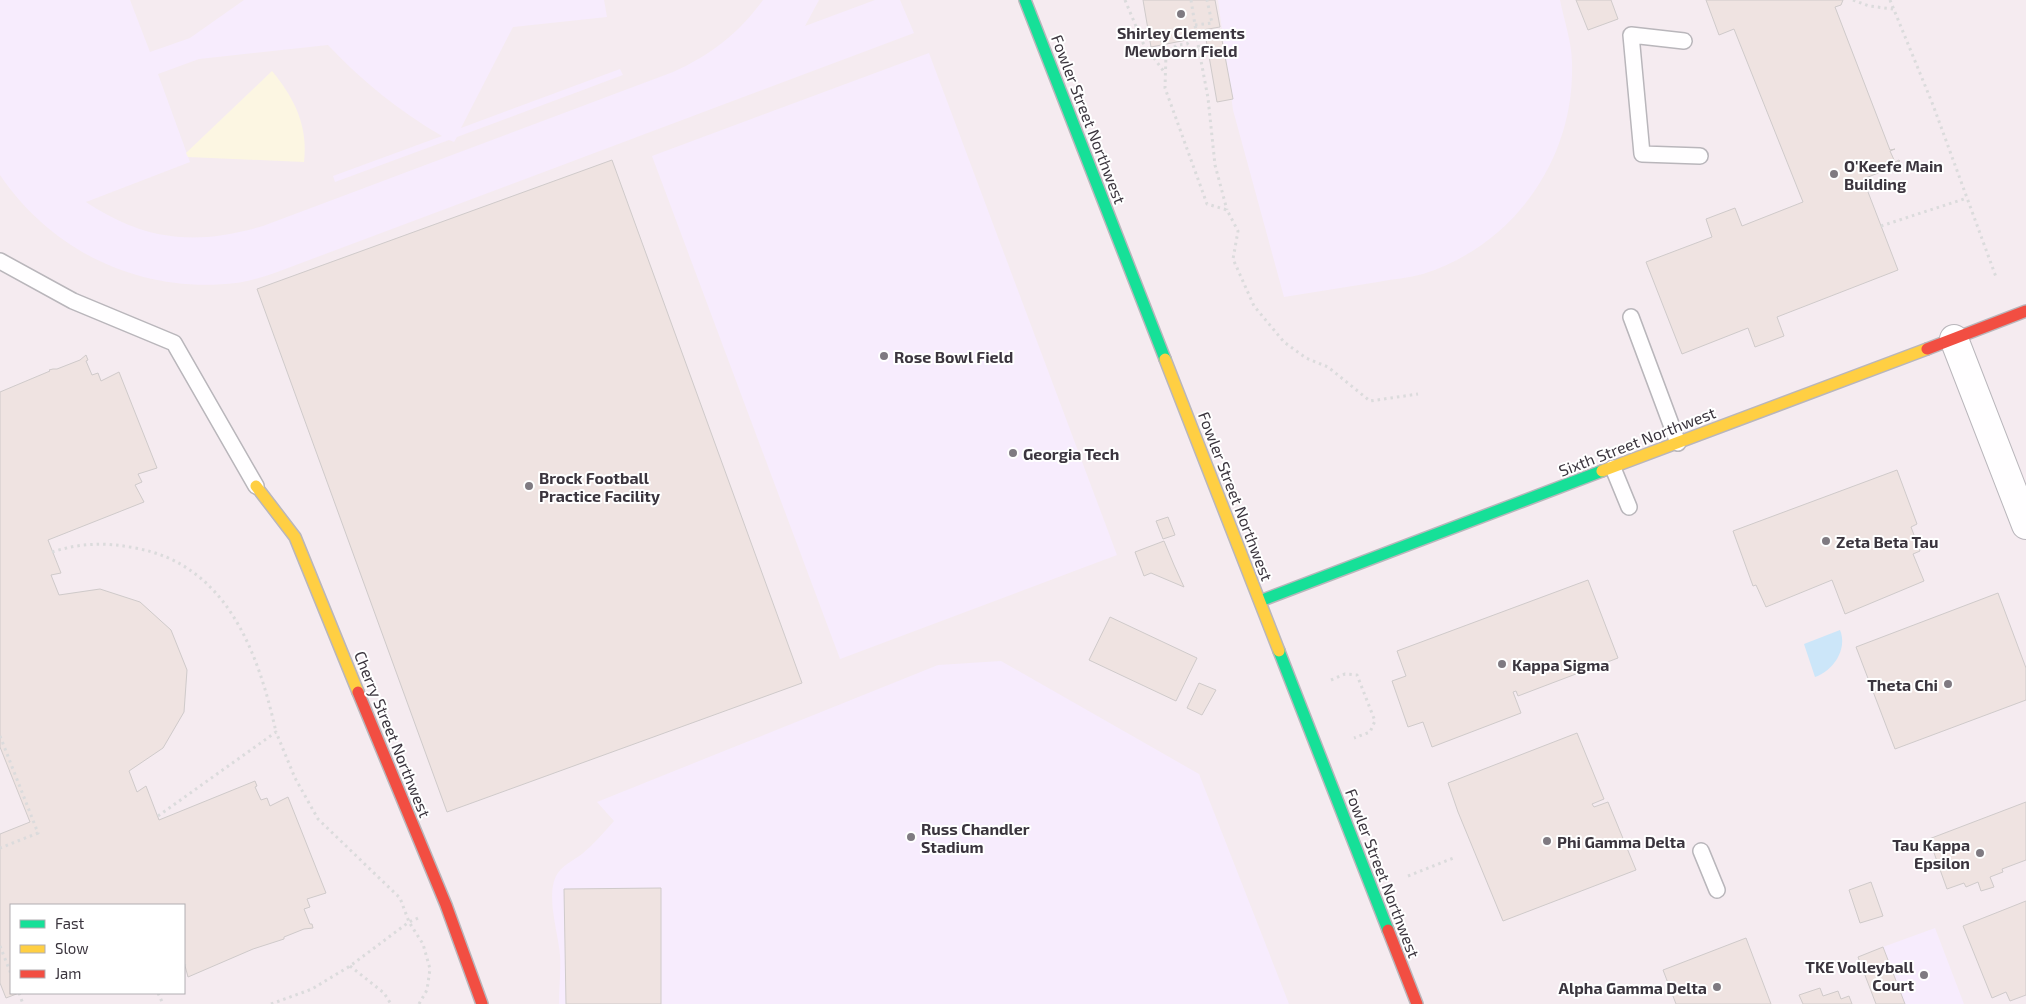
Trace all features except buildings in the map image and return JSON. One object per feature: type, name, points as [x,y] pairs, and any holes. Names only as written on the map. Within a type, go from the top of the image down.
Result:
[{"type":"street","name":"Fowler Street Northwest","points":[[1025,0],[1417,1004]]},
{"type":"street","name":"Sixth Street Northwest","points":[[1260,601],[2026,311]]},
{"type":"street","points":[[1954,339],[2026,525]]},
{"type":"street","name":"Cherry Street Northwest","points":[[256,486],[295,537],[446,905],[482,1004]]},
{"type":"lane","points":[[1684,40],[1631,35],[1642,154],[1700,156]]},
{"type":"lane","points":[[0,261],[73,301],[174,343],[256,486]]},
{"type":"lane","points":[[1631,317],[1678,443]]},
{"type":"lane","points":[[1613,468],[1629,507]]},
{"type":"lane","points":[[1701,851],[1717,890]]},
{"type":"path","points":[[1125,0],[1143,43],[1166,73]]},
{"type":"path","points":[[1191,0],[1208,98],[1215,164],[1227,210],[1238,231],[1233,259],[1254,306],[1284,342],[1306,358],[1328,367],[1370,401],[1418,394]]},
{"type":"path","points":[[1195,25],[1212,23],[1207,0]]},
{"type":"path","points":[[1853,0],[1869,6],[1893,9]]},
{"type":"path","points":[[1890,0],[1933,105],[1996,277]]},
{"type":"path","points":[[1160,41],[1189,34],[1190,40],[1187,44],[1177,45],[1166,52],[1165,88],[1207,204],[1227,210]]},
{"type":"path","points":[[1166,55],[1199,50]]},
{"type":"path","points":[[1881,226],[1968,198]]},
{"type":"path","points":[[52,552],[79,545],[118,544],[145,550],[179,562],[198,574],[216,592],[236,620],[257,666],[270,704],[276,732],[295,778],[318,819],[400,898],[409,922],[423,944],[430,968],[427,990],[419,1004]]},
{"type":"path","points":[[1331,680],[1345,674],[1357,675],[1375,720],[1370,732],[1354,738]]},
{"type":"path","points":[[158,816],[276,732]]},
{"type":"path","points":[[0,736],[38,833],[0,848]]},
{"type":"path","points":[[1408,876],[1456,857]]},
{"type":"path","points":[[271,1004],[312,989],[350,966],[409,922]]},
{"type":"path","points":[[0,946],[10,971]]},
{"type":"path","points":[[350,966],[384,993],[391,1004]]},
{"type":"shaded area","name":"Georgia Tech","points":[[0,0],[2026,0],[2026,1004],[0,1004]]},
{"type":"shaded area","points":[[0,0],[130,0],[150,52],[190,38],[244,0],[604,0],[607,17],[513,27],[461,128],[620,69],[623,75],[457,137],[454,142],[449,140],[335,182],[333,176],[442,136],[382,95],[328,45],[199,59],[158,74],[190,162],[86,202],[129,225],[150,232],[171,236],[193,237],[215,236],[263,226],[673,72],[700,58],[723,42],[744,23],[763,0],[819,0],[805,26],[875,0],[900,0],[914,33],[280,271],[242,282],[201,285],[167,282],[134,274],[103,262],[73,246],[46,226],[22,202],[0,175]]},
{"type":"shaded area","points":[[1218,0],[1560,0],[1572,55],[1570,98],[1563,132],[1550,164],[1533,194],[1511,220],[1485,242],[1456,261],[1423,274],[1284,297],[1233,110]]},
{"type":"shaded area","name":"Rose Bowl Field","points":[[929,53],[1117,555],[840,659],[652,156]]},
{"type":"shaded area","name":"Russ Chandler Stadium","points":[[1001,661],[1199,774],[1289,1004],[559,1004],[560,955],[552,904],[553,884],[561,869],[582,854],[614,821],[597,802],[938,665]]},
{"type":"shaded area","name":"TKE Volleyball Court","points":[[1935,928],[1964,1004],[1905,1004],[1883,947]]},
{"type":"sand","points":[[272,71],[287,92],[302,125],[305,149],[304,162],[188,157],[186,153]]},
{"type":"water","points":[[1840,630],[1842,645],[1837,658],[1828,670],[1815,677],[1804,644]]},
{"type":"traffic: fast","points":[[1025,0],[1165,359]]},
{"type":"traffic: fast","points":[[1260,601],[1602,471]]},
{"type":"traffic: fast","points":[[1279,651],[1388,930]]},
{"type":"traffic: slow","points":[[1602,471],[1927,349]]},
{"type":"traffic: slow","points":[[1165,359],[1279,651]]},
{"type":"traffic: slow","points":[[256,486],[295,537],[358,692]]},
{"type":"traffic: jam","points":[[1927,349],[2026,311]]},
{"type":"traffic: jam","points":[[358,692],[446,905],[482,1004]]},
{"type":"traffic: jam","points":[[1388,930],[1417,1004]]},
{"type":"place","name":"Shirley Clements Mewborn Field","points":[[1181,14]]},
{"type":"place","name":"O'Keefe Main Building","points":[[1834,174]]},
{"type":"place","name":"Rose Bowl Field","points":[[884,356]]},
{"type":"place","name":"Georgia Tech","points":[[1013,453]]},
{"type":"place","name":"Brock Football Practice Facility","points":[[529,486]]},
{"type":"place","name":"Zeta Beta Tau","points":[[1826,541]]},
{"type":"place","name":"Kappa Sigma","points":[[1502,664]]},
{"type":"place","name":"Theta Chi","points":[[1948,684]]},
{"type":"place","name":"Russ Chandler Stadium","points":[[911,837]]},
{"type":"place","name":"Phi Gamma Delta","points":[[1547,841]]},
{"type":"place","name":"Tau Kappa Epsilon","points":[[1980,853]]},
{"type":"place","name":"TKE Volleyball Court","points":[[1924,975]]},
{"type":"place","name":"Alpha Gamma Delta","points":[[1717,987]]}]
